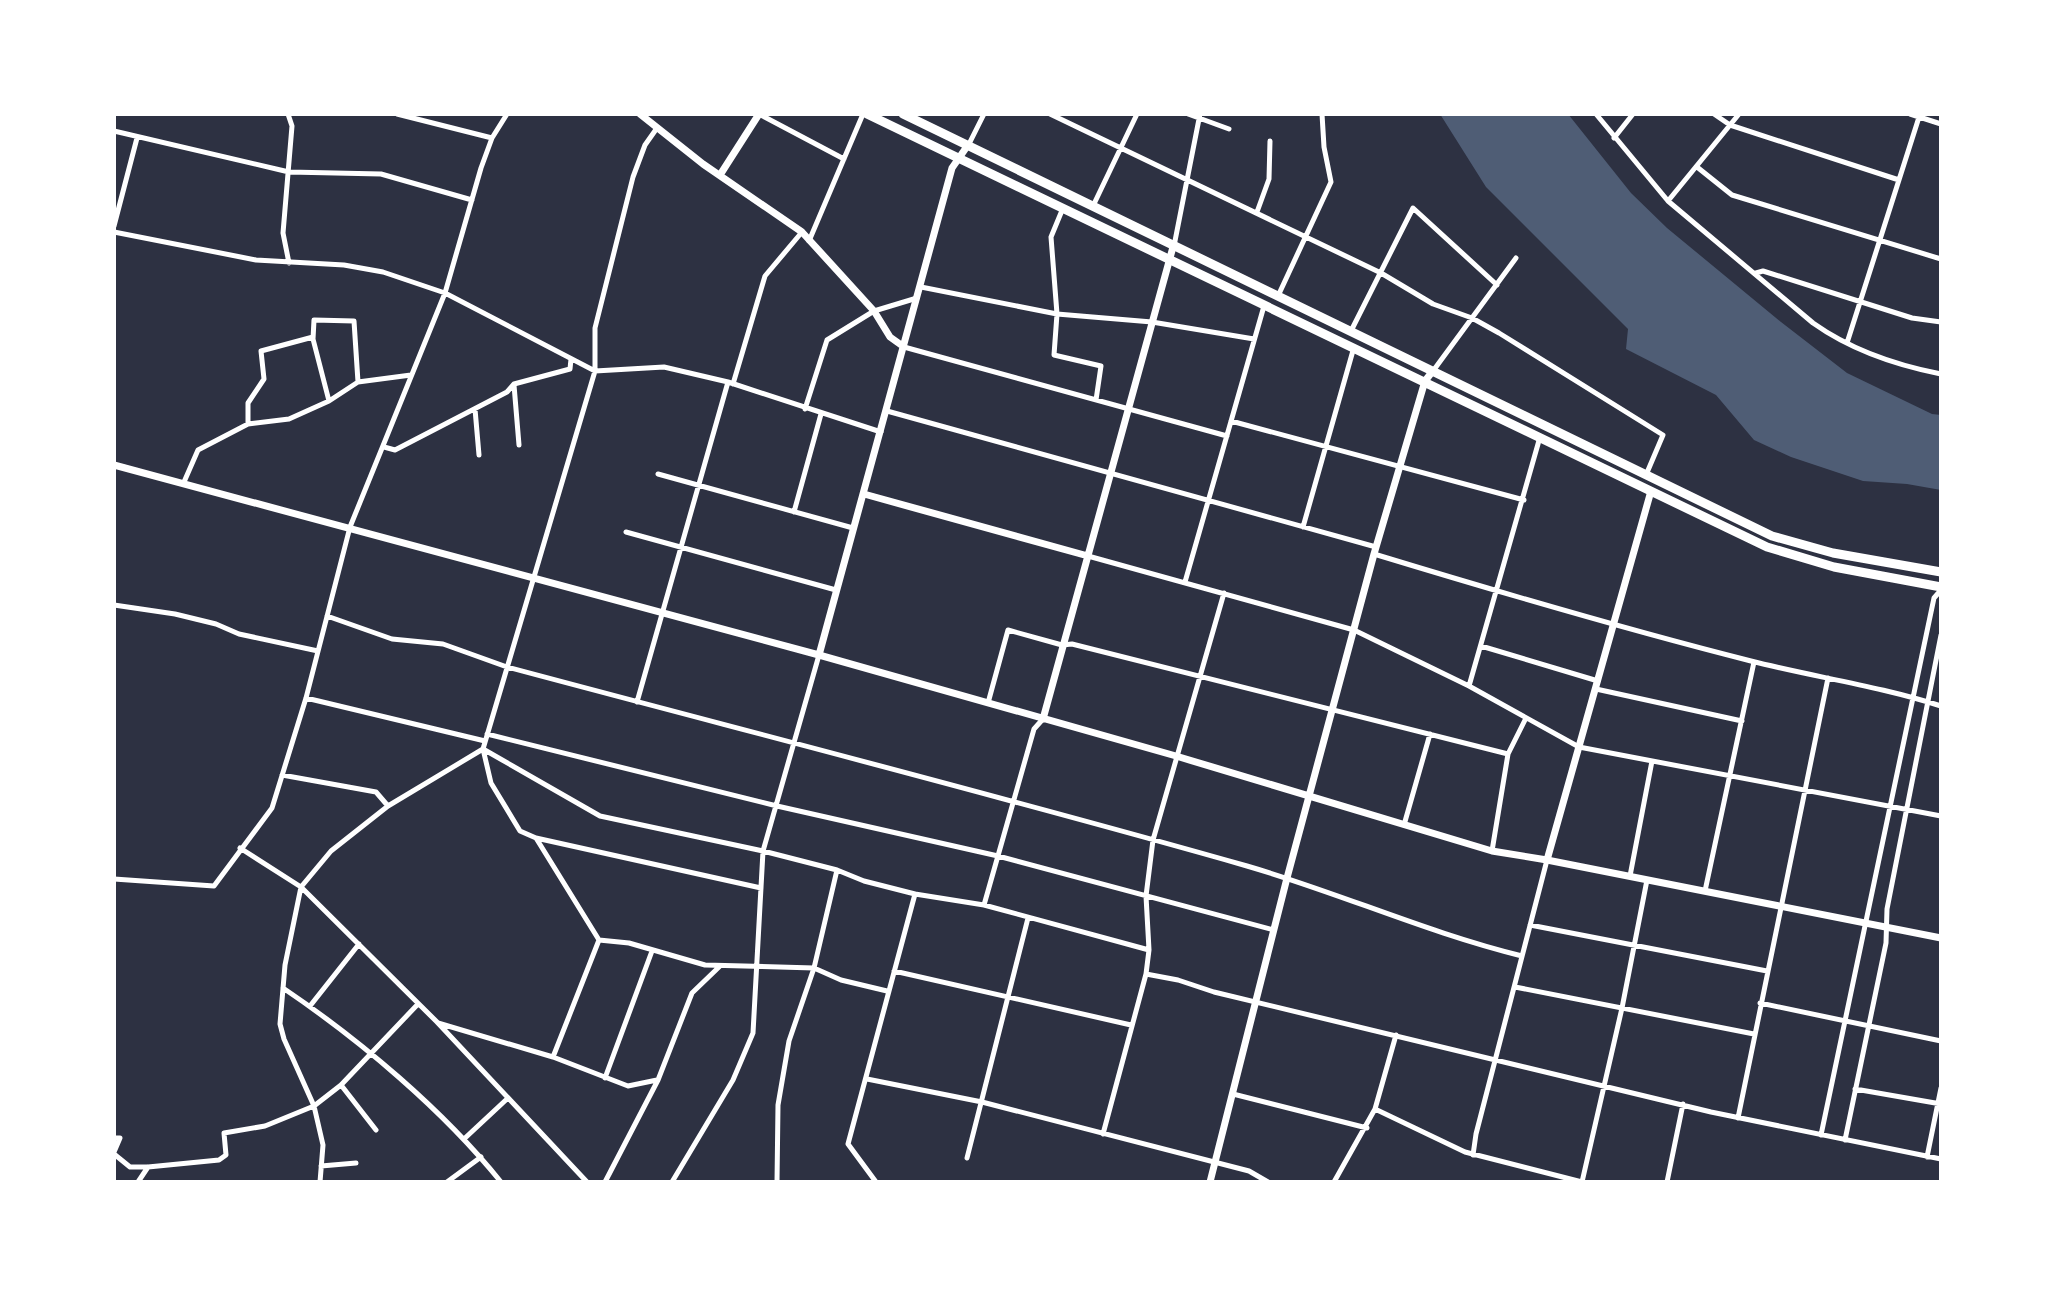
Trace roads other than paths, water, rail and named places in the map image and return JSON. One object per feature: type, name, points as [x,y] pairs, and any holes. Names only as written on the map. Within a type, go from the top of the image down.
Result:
[{"type":"highway","points":[[865,114],[1354,346],[1767,547],[1800,558],[1941,589]]},
{"type":"highway","points":[[903,114],[1772,536],[1795,544],[1941,572]]},
{"type":"street","points":[[288,114],[292,126],[283,233],[289,263]]},
{"type":"street","points":[[397,114],[492,138]]},
{"type":"street","points":[[114,879],[214,886],[272,808],[306,698],[350,527],[445,293],[492,138],[507,114]]},
{"type":"street","points":[[640,114],[802,232],[874,311],[890,337],[904,347],[1227,436]]},
{"type":"street","points":[[720,175],[759,114],[844,159]]},
{"type":"street","points":[[809,241],[865,114]]},
{"type":"street","points":[[672,1182],[746,1054],[753,1033],[763,851],[952,168],[984,114]]},
{"type":"street","points":[[1050,114],[1381,273],[1433,304],[1472,318],[1663,435],[1646,475]]},
{"type":"street","points":[[1092,207],[1137,114]]},
{"type":"street","points":[[1188,114],[1229,129]]},
{"type":"street","points":[[1277,297],[1331,182],[1322,114]]},
{"type":"street","points":[[1596,114],[1668,201],[1813,323],[1847,343],[1898,365],[1941,374]]},
{"type":"street","points":[[1614,138],[1633,114]]},
{"type":"street","points":[[1714,114],[1730,125],[1899,180]]},
{"type":"street","points":[[1668,201],[1739,114]]},
{"type":"street","points":[[1910,114],[1941,124]]},
{"type":"street","points":[[1847,343],[1919,115]]},
{"type":"street","points":[[984,905],[1034,729],[1043,719],[1173,247],[1199,117]]},
{"type":"street","points":[[657,128],[645,145],[633,177],[595,328],[595,371],[483,749],[491,783],[520,831],[536,838],[761,888]]},
{"type":"street","points":[[114,131],[289,172],[381,174],[472,200]]},
{"type":"street","points":[[137,137],[114,229],[256,260],[344,265],[383,272],[445,293],[595,371],[664,367],[730,383],[881,432]]},
{"type":"street","points":[[1257,212],[1269,179],[1270,141]]},
{"type":"street","points":[[1697,167],[1732,195],[1941,259]]},
{"type":"street","points":[[1063,207],[1051,237],[1057,314],[1054,355],[1101,366],[1096,400]]},
{"type":"street","points":[[1350,332],[1413,208],[1497,285]]},
{"type":"street","points":[[637,702],[698,485],[765,276],[802,232]]},
{"type":"street","points":[[1210,1182],[1287,878],[1375,551],[1425,381],[1516,258]]},
{"type":"street","points":[[1755,273],[1763,271],[1912,318],[1941,322]]},
{"type":"street","points":[[921,287],[1057,314],[1152,322],[1254,339]]},
{"type":"street","points":[[805,409],[827,340],[874,311],[917,298]]},
{"type":"street","points":[[1185,582],[1265,304]]},
{"type":"street","points":[[329,401],[313,337],[314,320],[354,321],[358,382]]},
{"type":"street","points":[[248,424],[248,403],[264,379],[261,351],[313,337]]},
{"type":"street","points":[[1303,527],[1354,346]]},
{"type":"street","points":[[384,447],[395,450],[507,392],[514,384],[570,369],[571,359]]},
{"type":"street","points":[[184,482],[198,450],[248,424],[289,419],[329,401],[358,382],[411,375]]},
{"type":"street","points":[[514,384],[519,445]]},
{"type":"street","points":[[475,409],[479,455]]},
{"type":"street","points":[[887,411],[1303,527],[1496,591],[1613,625],[1941,706]]},
{"type":"street","points":[[794,512],[821,414]]},
{"type":"street","points":[[1231,421],[1524,500]]},
{"type":"street","points":[[1469,686],[1541,436]]},
{"type":"street","points":[[114,465],[819,655],[1176,756],[1492,851],[1941,938]]},
{"type":"street","points":[[658,474],[854,528]]},
{"type":"street","points":[[1473,1155],[1547,860],[1651,491]]},
{"type":"street","points":[[864,494],[1354,630],[1469,686],[1579,747],[1941,816]]},
{"type":"street","points":[[626,532],[837,591]]},
{"type":"street","points":[[1821,1135],[1934,598],[1941,589]]},
{"type":"street","points":[[1103,1134],[1146,974],[1149,950],[1146,896],[1153,840],[1224,593]]},
{"type":"street","points":[[114,605],[175,614],[216,624],[239,634],[318,651]]},
{"type":"street","points":[[327,616],[392,639],[443,644],[507,667],[1014,800],[1287,878],[1477,945],[1522,956]]},
{"type":"street","points":[[988,704],[1008,630],[1333,708],[1508,754]]},
{"type":"street","points":[[1845,1140],[1886,943],[1885,927],[1941,635]]},
{"type":"street","points":[[1481,646],[1597,685],[1742,721]]},
{"type":"street","points":[[1705,891],[1754,662]]},
{"type":"street","points":[[1738,1118],[1828,678]]},
{"type":"street","points":[[306,698],[998,856],[1275,930]]},
{"type":"street","points":[[1492,851],[1508,754],[1527,718]]},
{"type":"street","points":[[1404,825],[1430,734]]},
{"type":"street","points":[[320,1182],[323,1145],[314,1106],[280,1024],[283,988],[301,887],[331,851],[388,806],[483,749]]},
{"type":"street","points":[[483,749],[600,816],[763,851],[837,870],[864,881],[915,894],[984,905],[1149,950]]},
{"type":"street","points":[[1630,876],[1652,761]]},
{"type":"street","points":[[282,775],[376,792],[388,806]]},
{"type":"street","points":[[536,838],[599,940]]},
{"type":"street","points":[[240,848],[301,887],[437,1022],[587,1182]]},
{"type":"street","points":[[777,1182],[780,1092],[789,1041],[814,968],[837,870]]},
{"type":"street","points":[[1375,1109],[1473,1155],[1582,1182],[1648,879]]},
{"type":"street","points":[[876,1182],[848,1144],[915,894]]},
{"type":"street","points":[[967,1158],[1028,918]]},
{"type":"street","points":[[1530,925],[1767,971]]},
{"type":"street","points":[[599,940],[629,943],[705,965],[814,968],[841,980],[888,991]]},
{"type":"street","points":[[553,1057],[599,940]]},
{"type":"street","points":[[310,1006],[359,944]]},
{"type":"street","points":[[605,1078],[652,951]]},
{"type":"street","points":[[605,1182],[658,1080],[692,993],[720,966]]},
{"type":"street","points":[[894,971],[1131,1025]]},
{"type":"street","points":[[1146,974],[1738,1118],[1941,1159]]},
{"type":"street","points":[[1515,987],[1754,1034]]},
{"type":"street","points":[[283,988],[372,1055],[464,1139],[501,1182]]},
{"type":"street","points":[[1760,1003],[1941,1041]]},
{"type":"street","points":[[114,1138],[120,1138],[114,1153],[130,1167],[219,1160],[226,1155],[224,1133],[265,1126],[314,1106],[372,1055],[418,1004]]},
{"type":"street","points":[[437,1022],[553,1057],[628,1086],[658,1080]]},
{"type":"street","points":[[1334,1182],[1367,1128],[1396,1035]]},
{"type":"street","points":[[867,1079],[982,1102],[1249,1171],[1268,1182]]},
{"type":"street","points":[[341,1085],[376,1130]]},
{"type":"street","points":[[1927,1157],[1941,1088]]},
{"type":"street","points":[[1855,1089],[1940,1104]]},
{"type":"street","points":[[1233,1094],[1367,1128]]},
{"type":"street","points":[[464,1139],[508,1098]]},
{"type":"street","points":[[1667,1182],[1683,1104]]},
{"type":"street","points":[[447,1182],[481,1157]]},
{"type":"street","points":[[321,1166],[356,1163]]},
{"type":"street","points":[[138,1182],[148,1167]]},
{"type":"water","points":[[1440,114],[1568,114],[1631,193],[1667,228],[1781,322],[1847,373],[1932,414],[1941,415],[1941,490],[1863,481],[1791,457],[1754,440],[1716,395],[1626,349],[1628,329],[1486,187]]}]
